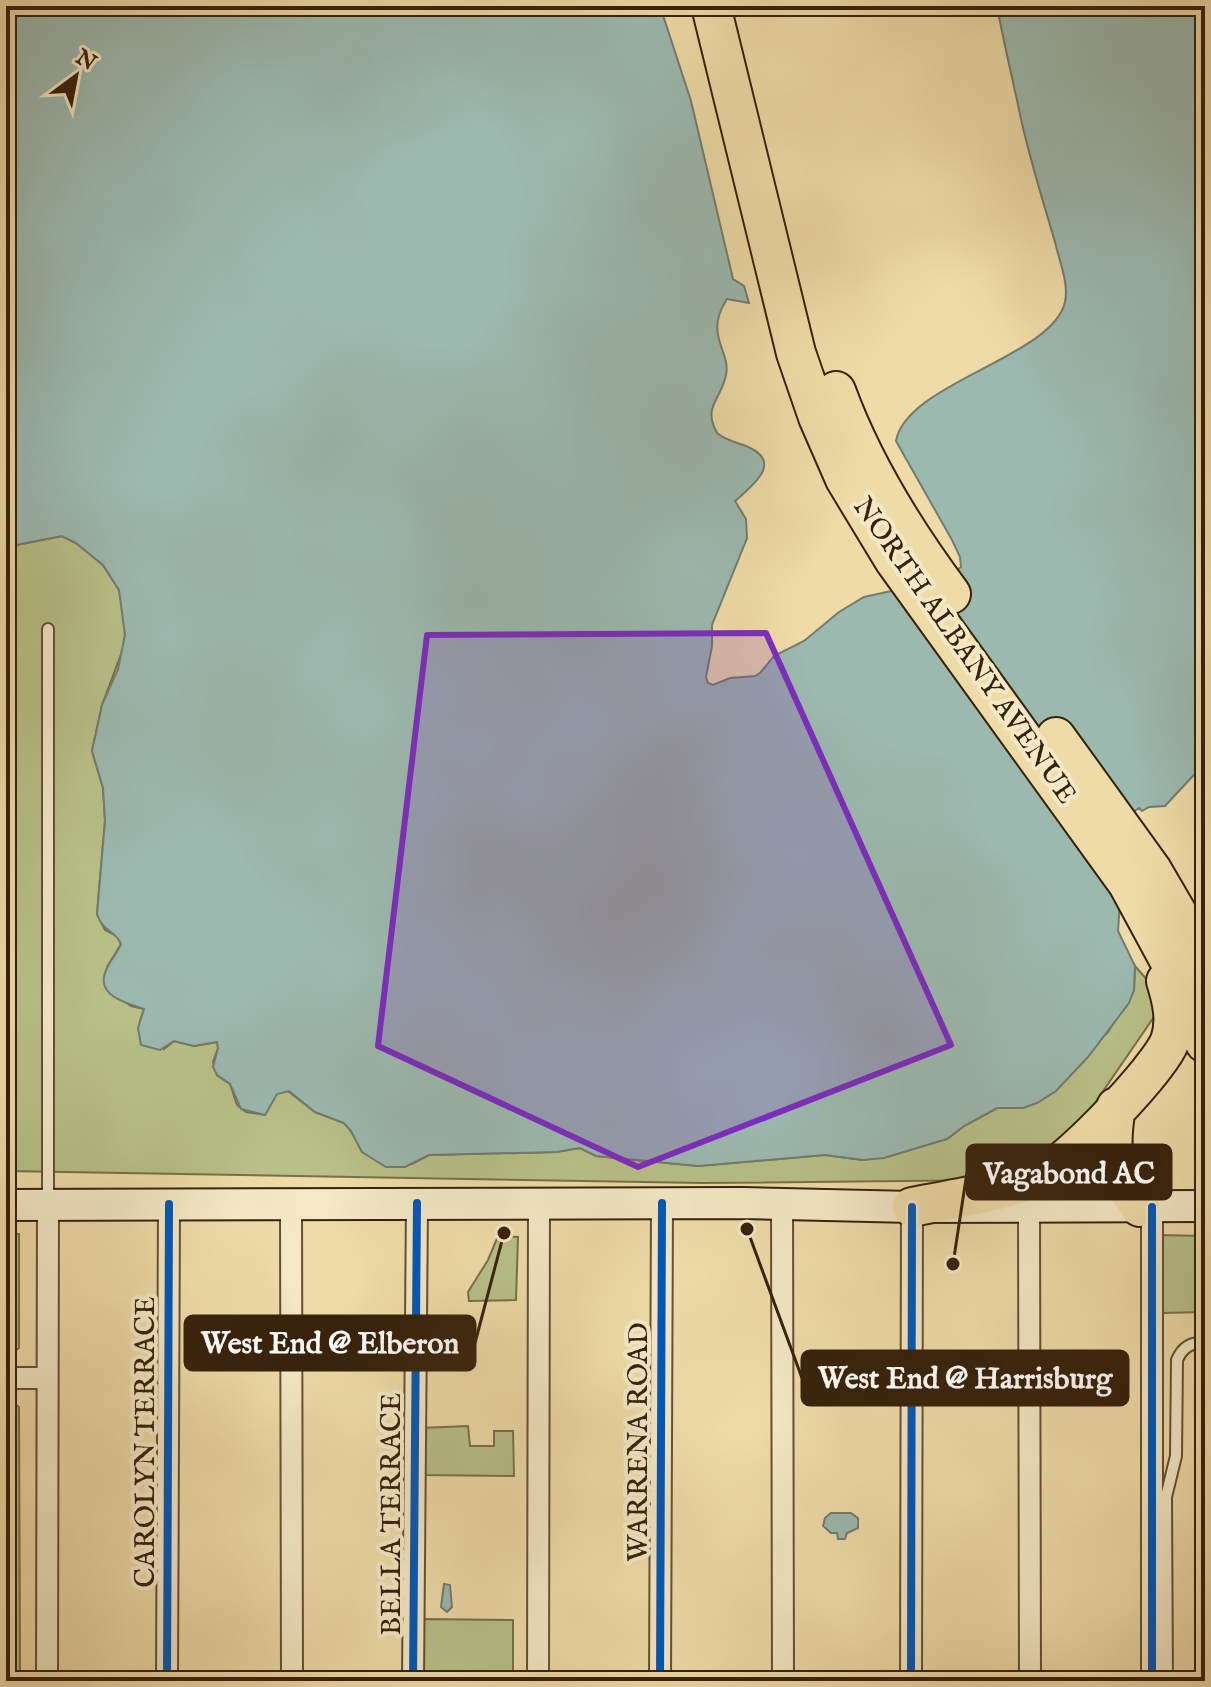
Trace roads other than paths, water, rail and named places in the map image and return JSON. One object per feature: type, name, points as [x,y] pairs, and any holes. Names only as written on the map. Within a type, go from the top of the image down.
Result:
[{"type":"highway","name":"NORTH ALBANY AVENUE","points":[[711,6],[787,320],[806,386],[845,479],[904,552],[1140,877],[1205,961]]},
{"type":"highway","name":"NORTH ALBANY AVENUE","points":[[737,6],[825,362],[904,552]]},
{"type":"highway","name":"NORTH ALBANY AVENUE","points":[[1140,877],[1147,917],[1182,984],[1205,1043]]},
{"type":"highway","points":[[912,1207],[1007,1186],[1052,1170],[1073,1153],[1160,1059],[1172,1033],[1171,999],[1147,917]]},
{"type":"highway","points":[[1116,1107],[1112,1156],[1121,1178],[1146,1207]]},
{"type":"main road","points":[[6,1205],[662,1203],[912,1207],[1205,1206]]},
{"type":"street","points":[[291,1203],[292,1681]]},
{"type":"street","name":"BELLA TERRACE","points":[[413,1681],[417,1203]]},
{"type":"street","points":[[538,1681],[539,1203]]},
{"type":"street","name":"WARRENA ROAD","points":[[660,1681],[662,1203]]},
{"type":"street","name":"CAROLYN TERRACE","points":[[167,1681],[169,1204]]},
{"type":"street","points":[[782,1204],[783,1681]]},
{"type":"street","points":[[47,1681],[48,1205]]},
{"type":"street","points":[[911,1681],[912,1207]]},
{"type":"street","points":[[1029,1207],[1030,1681]]},
{"type":"street","points":[[1146,1207],[1152,1681]]},
{"type":"street","points":[[6,1378],[47,1378]]},
{"type":"lane","points":[[48,629],[48,1205]]},
{"type":"lane","points":[[1167,1681],[1166,1497],[1176,1456],[1177,1360],[1188,1345],[1205,1344]]},
{"type":"lane","points":[[1202,1681],[1205,1542]]},
{"type":"water","points":[[6,6],[660,6],[691,101],[733,279],[744,286],[749,303],[727,299],[720,312],[718,334],[727,369],[712,411],[713,424],[720,435],[757,452],[764,466],[762,474],[735,501],[746,519],[747,538],[712,625],[712,646],[706,677],[708,683],[713,685],[730,678],[755,676],[774,656],[804,641],[839,612],[864,597],[914,586],[951,574],[961,567],[952,540],[896,441],[906,421],[925,403],[1035,339],[1055,321],[1066,295],[1063,272],[1025,134],[997,6],[1205,6],[1205,763],[1165,806],[1149,807],[1142,811],[1139,808],[1126,817],[1118,931],[1135,966],[1134,990],[1129,1003],[1088,1057],[1056,1091],[1023,1108],[997,1108],[947,1139],[884,1158],[863,1160],[825,1155],[698,1166],[596,1156],[580,1148],[556,1152],[429,1155],[405,1167],[386,1167],[362,1152],[344,1123],[315,1112],[289,1091],[277,1094],[265,1115],[241,1109],[230,1084],[217,1075],[213,1067],[217,1042],[194,1046],[174,1041],[160,1050],[141,1045],[138,1028],[144,1009],[112,996],[104,984],[108,966],[121,944],[97,914],[105,821],[103,788],[92,751],[102,705],[118,669],[125,635],[119,590],[103,565],[62,536],[6,547]]},
{"type":"water","points":[[831,1513],[851,1513],[858,1518],[858,1528],[847,1533],[845,1539],[838,1539],[837,1533],[831,1533],[823,1526],[825,1518]]},
{"type":"water","points":[[444,1584],[450,1585],[452,1607],[447,1612],[441,1607]]},
{"type":"place","name":"West End @ Harrisburg","points":[[747,1229]]},
{"type":"place","name":"West End @ Elberon","points":[[504,1233]]},
{"type":"place","name":"Vagabond AC","points":[[953,1264]]}]
